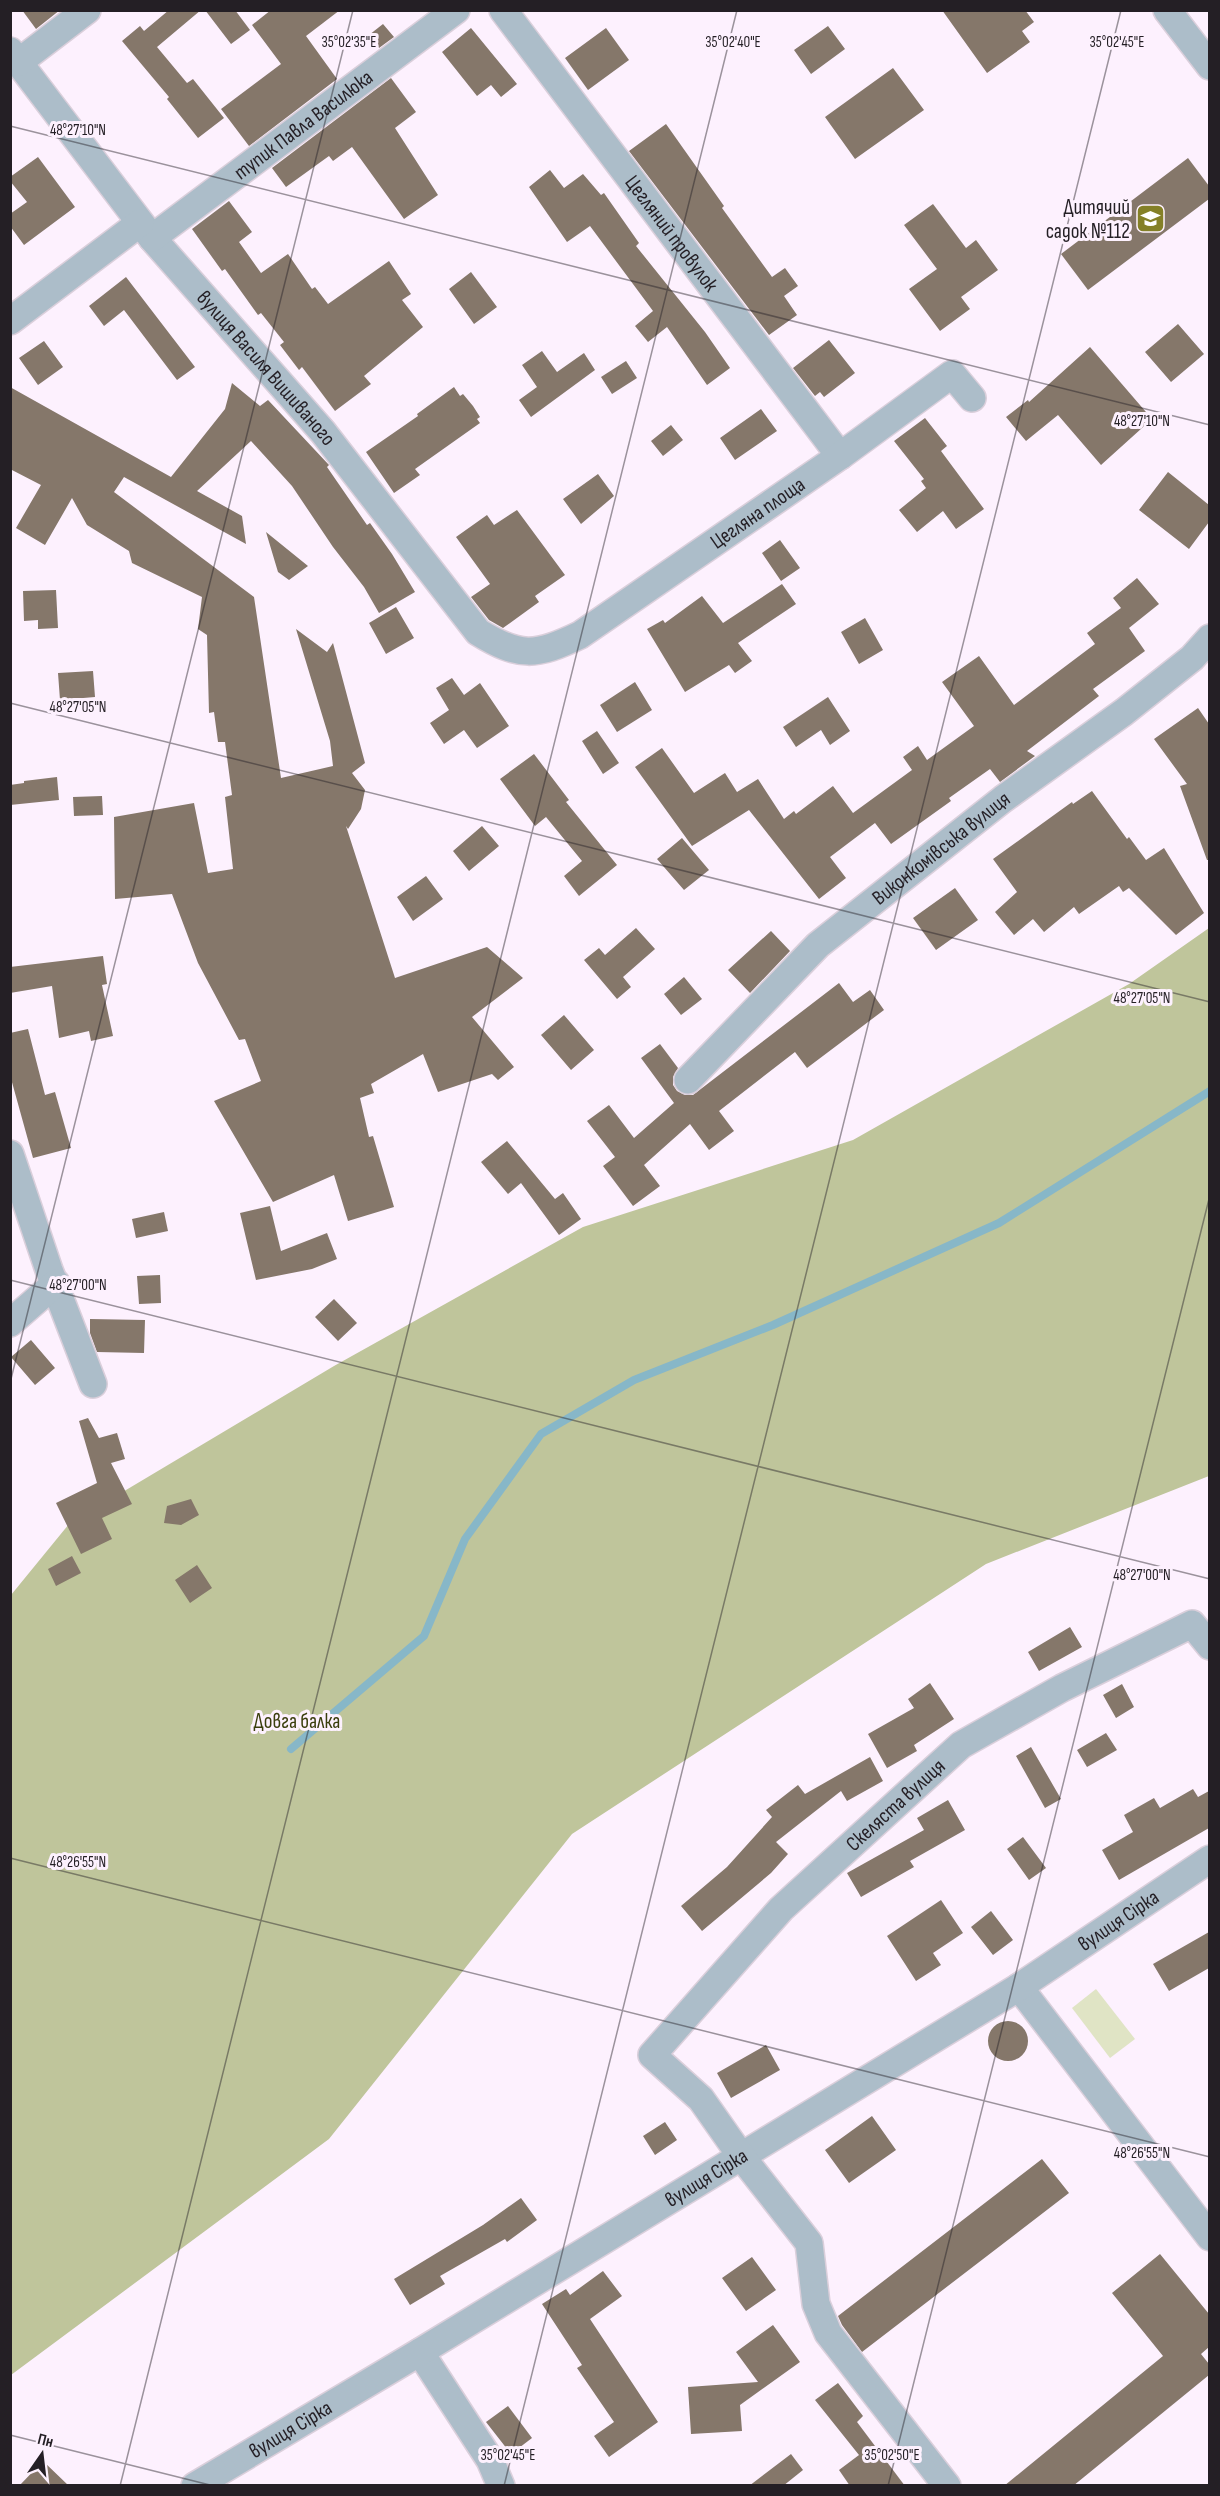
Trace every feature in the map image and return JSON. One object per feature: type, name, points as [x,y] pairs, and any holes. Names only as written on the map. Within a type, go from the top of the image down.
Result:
[{"type":"street","name":"вулиця Василя Вишиваного","points":[[87,10],[15,57],[146,230],[323,432],[417,550],[478,632],[501,646],[528,653]]},
{"type":"street","name":"тупик Павла Василюка","points":[[10,321],[146,230],[456,10]]},
{"type":"street","name":"Цегляний провулок","points":[[503,10],[840,456]]},
{"type":"street","points":[[1167,10],[1209,66]]},
{"type":"street","name":"Цегляна площа","points":[[528,653],[555,647],[580,635],[840,456],[952,374],[972,398]]},
{"type":"street","name":"Виконкомівська вулиця","points":[[688,1080],[818,945],[1002,799],[1124,712],[1192,658],[1209,638]]},
{"type":"street","points":[[10,1154],[93,1384]]},
{"type":"street","points":[[10,1323],[56,1283]]},
{"type":"street","name":"Скеляста вулиця","points":[[741,2156],[701,2099],[652,2055],[781,1909],[961,1745],[1062,1688],[1192,1624],[1209,1646]]},
{"type":"street","name":"вулиця Сірка","points":[[195,2486],[420,2352],[1019,1987],[1209,1859]]},
{"type":"street","points":[[1019,1987],[1209,2237]]},
{"type":"street","points":[[741,2156],[809,2243],[816,2304],[828,2333],[947,2486]]},
{"type":"street","points":[[420,2352],[490,2460],[501,2486]]},
{"type":"green space","name":"Довга балка","points":[[1209,928],[1209,1476],[986,1564],[572,1834],[329,2139],[11,2375],[11,1595],[69,1524],[334,1366],[583,1227],[853,1140],[1129,984]]},
{"type":"green space","points":[[1096,1989],[1135,2039],[1110,2058],[1072,2008]]},
{"type":"building","points":[[22,10],[60,10],[36,29]]},
{"type":"building","points":[[169,10],[201,10],[157,47],[187,83],[193,79],[224,118],[198,138],[167,99],[169,97],[122,41],[140,26],[144,31]]},
{"type":"building","points":[[205,10],[235,10],[250,30],[231,44]]},
{"type":"building","points":[[271,10],[340,10],[306,36],[337,79],[249,146],[221,109],[281,64],[252,25]]},
{"type":"building","points":[[942,10],[1025,10],[1034,22],[1022,31],[1030,42],[987,73]]},
{"type":"building","points":[[383,24],[394,37],[379,48],[369,35]]},
{"type":"building","points":[[828,26],[845,49],[811,74],[794,50]]},
{"type":"building","points":[[471,28],[517,84],[501,97],[491,85],[477,96],[442,52]]},
{"type":"building","points":[[606,28],[629,60],[588,90],[565,58]]},
{"type":"building","points":[[893,68],[924,110],[855,159],[825,117]]},
{"type":"building","points":[[391,78],[416,112],[395,128],[438,195],[404,219],[352,147],[333,161],[329,156],[286,187],[272,168]]},
{"type":"building","points":[[666,124],[724,206],[722,208],[772,277],[785,268],[798,286],[784,296],[797,315],[769,335],[629,151]]},
{"type":"building","points":[[38,157],[75,207],[24,245],[10,226],[10,214],[27,202],[10,181],[10,177]]},
{"type":"building","points":[[1188,158],[1209,186],[1209,199],[1088,290],[1061,254]]},
{"type":"building","points":[[550,170],[564,188],[583,174],[601,195],[604,193],[639,243],[636,246],[705,332],[730,368],[707,385],[667,327],[648,342],[635,326],[653,311],[590,226],[567,242],[529,187]]},
{"type":"building","points":[[229,201],[252,232],[239,242],[261,273],[288,254],[312,289],[315,287],[328,304],[389,261],[411,294],[402,300],[423,327],[364,376],[371,384],[335,411],[302,367],[299,370],[280,345],[284,342],[261,313],[258,315],[225,269],[222,271],[192,229]]},
{"type":"building","points":[[933,204],[966,248],[976,240],[998,270],[961,297],[970,309],[940,331],[909,289],[937,269],[904,225]]},
{"type":"building","points":[[471,272],[497,307],[474,324],[449,289]]},
{"type":"building","points":[[126,277],[195,367],[177,380],[124,310],[104,326],[89,306]]},
{"type":"building","points":[[1178,324],[1204,354],[1171,382],[1145,352]]},
{"type":"building","points":[[829,340],[855,373],[824,397],[820,392],[815,396],[793,368]]},
{"type":"building","points":[[44,341],[63,367],[38,385],[19,358]]},
{"type":"building","points":[[1090,347],[1152,419],[1101,465],[1058,415],[1026,441],[1006,417],[1028,400],[1029,402]]},
{"type":"building","points":[[542,351],[557,372],[584,353],[595,370],[531,417],[519,400],[537,387],[522,365]]},
{"type":"building","points":[[626,361],[637,378],[612,394],[601,377]]},
{"type":"building","points":[[232,383],[260,406],[268,400],[329,465],[327,467],[367,525],[370,523],[392,554],[415,592],[379,613],[364,587],[333,547],[292,486],[251,441],[197,491],[242,516],[246,544],[124,477],[114,492],[254,597],[281,778],[333,766],[330,741],[296,629],[327,652],[333,643],[365,763],[352,773],[365,790],[361,809],[348,829],[346,826],[395,978],[487,947],[523,978],[472,1017],[514,1067],[498,1080],[492,1074],[438,1092],[423,1054],[371,1084],[374,1093],[360,1098],[369,1137],[373,1136],[394,1207],[348,1221],[334,1175],[273,1202],[214,1101],[261,1081],[245,1039],[239,1040],[198,963],[172,894],[115,899],[114,817],[194,803],[208,873],[233,869],[225,797],[232,795],[225,742],[218,742],[214,712],[209,713],[207,635],[198,629],[202,597],[132,563],[129,551],[87,525],[72,498],[45,545],[16,528],[41,485],[10,469],[10,387],[171,477],[225,409]]},
{"type":"building","points":[[454,387],[460,396],[463,394],[473,406],[480,417],[477,419],[480,423],[415,469],[420,475],[394,493],[366,452],[418,416],[417,414]]},
{"type":"building","points":[[761,409],[777,431],[735,460],[720,438]]},
{"type":"building","points":[[925,418],[947,446],[941,451],[984,509],[956,529],[943,511],[917,532],[899,510],[926,488],[921,481],[924,479],[894,441]]},
{"type":"building","points":[[671,425],[683,440],[663,456],[651,441]]},
{"type":"building","points":[[1168,472],[1209,505],[1209,522],[1189,549],[1139,510]]},
{"type":"building","points":[[598,474],[614,496],[581,524],[563,499]]},
{"type":"building","points":[[517,510],[565,575],[535,596],[539,602],[503,628],[489,620],[471,597],[490,584],[456,537],[487,515],[494,525]]},
{"type":"building","points":[[266,532],[308,566],[289,580],[278,572]]},
{"type":"building","points":[[780,540],[800,568],[781,581],[762,553]]},
{"type":"building","points":[[1137,578],[1159,604],[1129,628],[1145,651],[1093,689],[1099,696],[1027,751],[1035,756],[1000,782],[990,769],[949,798],[951,801],[891,844],[875,823],[830,857],[846,878],[819,899],[749,810],[692,846],[635,767],[662,748],[694,793],[725,773],[737,792],[758,779],[784,819],[794,811],[796,814],[833,786],[853,813],[912,770],[903,757],[918,746],[927,760],[974,726],[942,682],[979,656],[1014,705],[1095,644],[1087,633],[1121,608],[1113,598]]},
{"type":"building","points":[[782,584],[796,604],[738,643],[752,661],[735,673],[729,665],[685,692],[647,629],[663,620],[665,623],[702,596],[723,623]]},
{"type":"building","points":[[56,590],[58,628],[38,629],[38,620],[24,621],[23,591]]},
{"type":"building","points":[[396,607],[414,638],[386,654],[369,623]]},
{"type":"building","points":[[865,618],[883,650],[859,664],[841,632]]},
{"type":"building","points":[[93,671],[95,697],[60,700],[58,673]]},
{"type":"building","points":[[452,678],[464,695],[480,683],[509,726],[477,748],[464,730],[444,744],[430,723],[449,710],[436,688]]},
{"type":"building","points":[[635,682],[652,710],[617,732],[600,705]]},
{"type":"building","points":[[828,697],[850,731],[830,745],[821,730],[796,747],[783,727]]},
{"type":"building","points":[[1198,708],[1209,724],[1209,860],[1207,860],[1180,786],[1187,784],[1154,739]]},
{"type":"building","points":[[597,731],[619,763],[603,774],[582,741]]},
{"type":"building","points":[[534,754],[569,800],[566,802],[617,865],[579,896],[564,876],[582,861],[546,817],[535,826],[500,779]]},
{"type":"building","points":[[57,777],[59,800],[10,805],[10,785]]},
{"type":"building","points":[[1092,791],[1127,839],[1129,837],[1146,860],[1164,848],[1204,913],[1176,935],[1129,888],[1123,892],[1119,886],[1079,914],[1074,907],[1044,932],[1033,919],[1014,935],[995,912],[1017,892],[993,859],[1072,802],[1073,804]]},
{"type":"building","points":[[102,796],[103,815],[74,816],[73,797]]},
{"type":"building","points":[[482,826],[499,846],[469,871],[453,851]]},
{"type":"building","points":[[682,838],[709,870],[684,890],[657,859]]},
{"type":"building","points":[[426,876],[443,899],[413,921],[397,897]]},
{"type":"building","points":[[955,888],[978,920],[936,950],[913,918]]},
{"type":"building","points":[[636,928],[655,949],[623,977],[631,987],[617,999],[584,960],[599,948],[605,955]]},
{"type":"building","points":[[771,931],[790,951],[750,993],[728,970]]},
{"type":"building","points":[[103,956],[107,984],[102,985],[113,1036],[91,1041],[89,1031],[59,1038],[52,986],[10,993],[10,967]]},
{"type":"building","points":[[684,977],[702,999],[681,1015],[664,994]]},
{"type":"building","points":[[839,983],[853,1002],[870,990],[884,1010],[807,1068],[795,1052],[719,1111],[734,1131],[709,1150],[690,1124],[644,1165],[660,1186],[633,1206],[603,1166],[615,1157],[587,1121],[609,1105],[634,1138],[674,1103],[641,1058],[660,1044],[678,1068],[673,1077],[673,1085],[677,1091],[685,1095],[693,1095]]},
{"type":"building","points":[[564,1015],[594,1050],[571,1070],[541,1035]]},
{"type":"building","points":[[28,1029],[45,1095],[55,1092],[71,1148],[33,1158],[10,1075],[10,1033]]},
{"type":"building","points":[[507,1141],[555,1199],[563,1193],[581,1219],[559,1235],[521,1183],[508,1194],[481,1162]]},
{"type":"building","points":[[270,1206],[281,1251],[327,1233],[337,1259],[312,1269],[256,1280],[240,1213]]},
{"type":"building","points":[[164,1212],[168,1231],[136,1238],[132,1219]]},
{"type":"building","points":[[160,1275],[161,1303],[139,1304],[137,1276]]},
{"type":"building","points":[[334,1299],[357,1323],[338,1341],[315,1317]]},
{"type":"building","points":[[90,1319],[145,1320],[144,1353],[97,1352],[90,1333]]},
{"type":"building","points":[[31,1340],[55,1368],[35,1385],[11,1357]]},
{"type":"building","points":[[88,1418],[99,1438],[117,1433],[125,1459],[111,1463],[132,1504],[102,1518],[112,1539],[81,1554],[56,1503],[97,1483],[79,1421]]},
{"type":"building","points":[[191,1499],[199,1515],[181,1525],[164,1523],[167,1506]]},
{"type":"building","points":[[72,1556],[81,1573],[56,1586],[48,1569]]},
{"type":"building","points":[[197,1565],[212,1588],[190,1603],[175,1580]]},
{"type":"building","points":[[1070,1627],[1082,1647],[1039,1671],[1028,1652]]},
{"type":"building","points":[[930,1683],[954,1719],[914,1745],[917,1751],[887,1768],[868,1734],[914,1708],[908,1699]]},
{"type":"building","points":[[1122,1684],[1134,1707],[1116,1718],[1103,1695]]},
{"type":"building","points":[[1106,1733],[1117,1750],[1087,1767],[1077,1750]]},
{"type":"building","points":[[1031,1747],[1061,1799],[1045,1808],[1016,1756]]},
{"type":"building","points":[[870,1757],[883,1781],[847,1801],[841,1791],[776,1842],[788,1854],[771,1873],[702,1931],[681,1906],[727,1867],[772,1817],[766,1810],[798,1785],[805,1794]]},
{"type":"building","points":[[1193,1789],[1198,1797],[1209,1791],[1209,1828],[1119,1880],[1102,1850],[1133,1832],[1124,1815],[1154,1798],[1160,1808]]},
{"type":"building","points":[[948,1800],[965,1830],[910,1861],[914,1867],[861,1897],[847,1873],[924,1830],[917,1818]]},
{"type":"building","points":[[1023,1837],[1046,1868],[1029,1880],[1007,1849]]},
{"type":"building","points":[[941,1900],[963,1933],[933,1953],[941,1965],[916,1981],[887,1936]]},
{"type":"building","points":[[991,1911],[1013,1940],[993,1955],[971,1927]]},
{"type":"building","points":[[1209,1932],[1209,1968],[1169,1991],[1153,1964]]},
{"type":"building","points":[[1008,2021],[1022,2027],[1028,2041],[1022,2055],[1008,2061],[994,2055],[988,2041],[994,2027]]},
{"type":"building","points":[[766,2045],[780,2070],[731,2098],[717,2073]]},
{"type":"building","points":[[872,2116],[896,2150],[849,2183],[825,2150]]},
{"type":"building","points":[[665,2122],[677,2140],[655,2155],[643,2136]]},
{"type":"building","points":[[1042,2159],[1069,2193],[862,2352],[838,2316]]},
{"type":"building","points":[[521,2198],[537,2220],[507,2242],[505,2239],[440,2276],[445,2284],[410,2305],[394,2279],[483,2225]]},
{"type":"building","points":[[1160,2254],[1209,2314],[1209,2347],[1201,2354],[1209,2364],[1209,2375],[1073,2486],[1004,2486],[1163,2356],[1112,2293]]},
{"type":"building","points":[[752,2257],[776,2290],[746,2311],[722,2278]]},
{"type":"building","points":[[603,2271],[622,2296],[590,2319],[658,2422],[609,2457],[594,2436],[614,2422],[577,2368],[582,2365],[542,2304],[566,2289],[570,2295]]},
{"type":"building","points":[[773,2325],[800,2362],[740,2405],[742,2431],[691,2434],[688,2387],[758,2382],[736,2352]]},
{"type":"building","points":[[838,2383],[863,2416],[857,2422],[905,2486],[850,2486],[839,2470],[859,2455],[815,2400]]},
{"type":"building","points":[[508,2406],[532,2438],[511,2454],[486,2422]]},
{"type":"building","points":[[791,2454],[803,2470],[783,2486],[749,2486]]},
{"type":"building","points":[[43,2461],[69,2486],[19,2486]]},
{"type":"waterway","points":[[291,1749],[424,1636],[465,1539],[541,1434],[634,1380],[773,1325],[999,1223],[1210,1091]]},
{"type":"place","name":"Дитячий садок №112","points":[[1151,219]]}]
